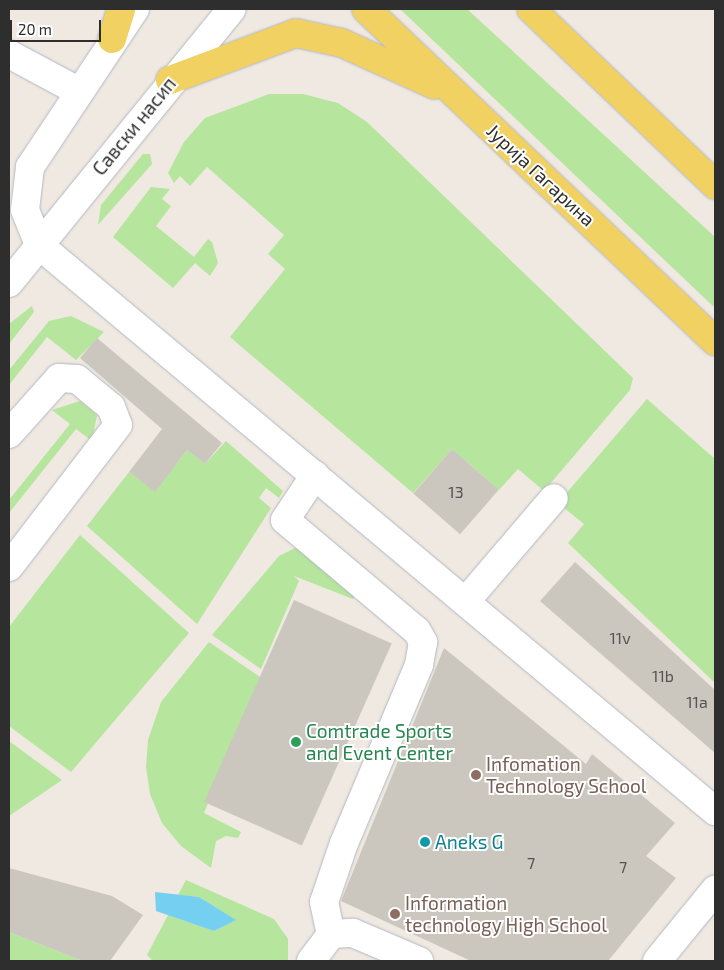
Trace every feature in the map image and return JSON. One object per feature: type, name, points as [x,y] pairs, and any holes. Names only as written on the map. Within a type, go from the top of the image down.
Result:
[{"type":"main road","points":[[112,39],[121,9]]},
{"type":"main road","name":"Јурија Гагарина","points":[[366,9],[715,341]]},
{"type":"main road","points":[[531,9],[715,185]]},
{"type":"main road","points":[[170,80],[296,33],[374,56],[458,97]]},
{"type":"street","points":[[135,9],[112,39],[30,168],[25,210],[39,245],[715,811]]},
{"type":"street","name":"Савски насип","points":[[9,283],[170,80],[232,9]]},
{"type":"street","points":[[9,54],[78,91]]},
{"type":"street","points":[[9,434],[59,378],[77,378],[111,407],[118,425],[9,567]]},
{"type":"street","points":[[315,475],[285,520],[407,622],[423,642],[419,665],[324,902],[331,934]]},
{"type":"street","points":[[466,602],[554,498]]},
{"type":"street","points":[[657,961],[715,890]]},
{"type":"street","points":[[310,961],[331,934],[354,933],[419,961]]},
{"type":"green space","points":[[400,9],[467,9],[715,237],[715,308]]},
{"type":"green space","points":[[269,94],[303,94],[338,103],[367,122],[633,378],[630,390],[544,491],[518,469],[499,490],[452,449],[413,493],[230,337],[285,269],[268,254],[284,235],[207,167],[190,186],[180,176],[174,183],[168,173],[184,142],[205,118]]},
{"type":"green space","points":[[143,154],[150,154],[152,164],[98,225],[101,205]]},
{"type":"green space","points":[[151,187],[170,189],[162,199],[171,206],[156,226],[194,257],[208,239],[212,242],[218,263],[210,276],[195,263],[173,288],[113,237]]},
{"type":"green space","points":[[32,306],[34,312],[9,344],[9,324]]},
{"type":"green space","points":[[71,316],[104,332],[76,360],[47,337],[9,385],[9,370],[49,321]]},
{"type":"green space","points":[[647,399],[715,459],[715,683],[568,543],[584,524],[558,503]]},
{"type":"green space","points":[[80,401],[97,415],[92,441],[76,429],[9,513],[9,500],[70,424],[52,410]]},
{"type":"green space","points":[[226,441],[283,491],[279,498],[266,488],[259,498],[271,508],[197,624],[87,526],[129,472],[155,491],[187,450],[205,464]]},
{"type":"green space","points":[[80,535],[189,633],[71,772],[9,726],[9,627]]},
{"type":"green space","points":[[297,547],[358,593],[353,599],[294,576],[299,581],[261,669],[212,635],[279,556]]},
{"type":"green space","points":[[209,642],[260,677],[204,813],[241,832],[238,838],[226,836],[216,841],[211,868],[181,846],[162,823],[150,794],[146,767],[148,740],[161,702]]},
{"type":"green space","points":[[9,741],[62,780],[9,816]]},
{"type":"green space","points":[[186,880],[274,919],[288,939],[288,961],[153,961],[147,955],[168,915],[214,931],[235,920],[199,897],[178,895]]},
{"type":"green space","points":[[9,932],[83,961],[9,961]]},
{"type":"water","points":[[155,892],[199,897],[236,920],[214,931],[156,911]]},
{"type":"building","points":[[97,338],[222,443],[205,464],[187,450],[155,492],[129,472],[162,429],[80,358]]},
{"type":"building","points":[[452,449],[499,490],[460,534],[413,494]]},
{"type":"building","points":[[575,562],[715,690],[715,753],[540,601]]},
{"type":"building","name":"Comtrade Sports and Event Center","points":[[294,600],[392,644],[302,845],[204,802]]},
{"type":"building","name":"Infomation Technology School","points":[[444,648],[586,764],[592,754],[675,823],[646,856],[676,878],[608,961],[471,961],[341,901]]},
{"type":"building","points":[[9,868],[112,896],[143,915],[110,961],[83,961],[9,932]]},
{"type":"place","name":"Comtrade Sports and Event Center","points":[[296,742]]},
{"type":"place","name":"Infomation Technology School","points":[[476,775]]},
{"type":"place","name":"Aneks G","points":[[425,842]]},
{"type":"place","name":"Information technology High School","points":[[395,914]]}]
